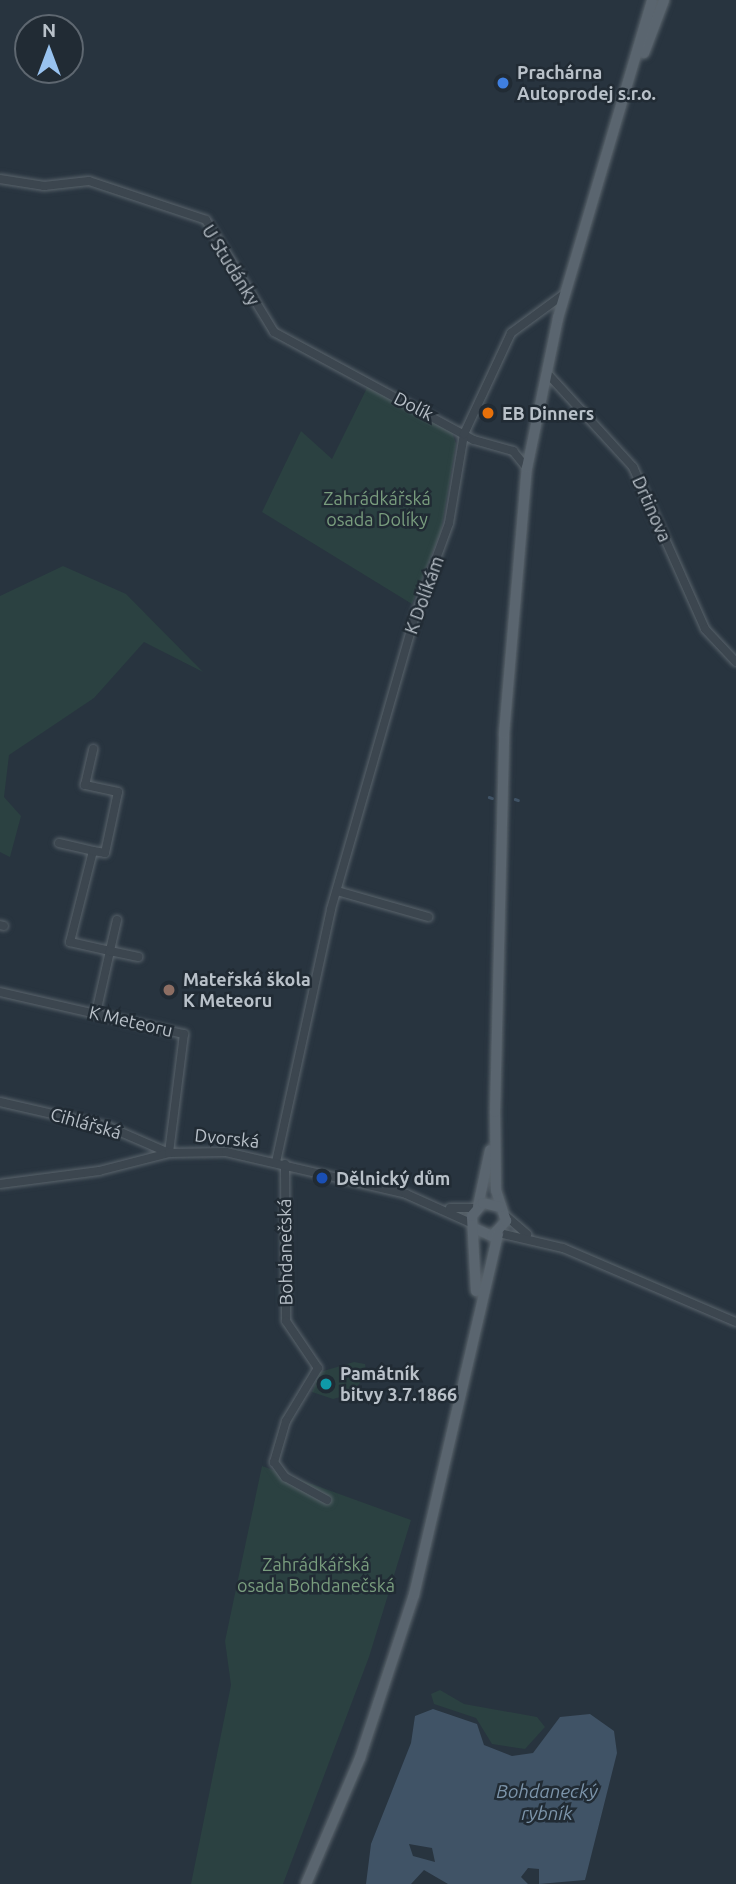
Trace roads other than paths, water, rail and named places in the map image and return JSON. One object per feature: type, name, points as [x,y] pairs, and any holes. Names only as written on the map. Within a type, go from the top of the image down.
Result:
[{"type":"main road","points":[[306,1884],[380,1703],[431,1536],[474,1329],[503,1212],[495,1112],[506,679],[527,468],[566,289],[631,83],[652,0]]},
{"type":"main road","points":[[631,83],[664,0]]},
{"type":"main road","points":[[656,25],[671,0]]},
{"type":"main road","points":[[474,1329],[473,1226],[495,1112]]},
{"type":"main road","name":"Dvorská","points":[[477,1207],[503,1212]]},
{"type":"main road","name":"Dvorská","points":[[473,1226],[498,1234]]},
{"type":"street","name":"U Studánky","points":[[0,179],[44,186],[89,181],[205,220],[274,332],[363,379]]},
{"type":"street","name":"K Dolíkám","points":[[281,1163],[337,891],[415,616],[449,523],[464,434],[511,333],[552,308],[566,289]]},
{"type":"street","name":"Drtinova","points":[[546,372],[633,467],[705,629],[736,662]]},
{"type":"street","name":"Dolík","points":[[363,379],[464,434],[513,451],[527,468]]},
{"type":"street","points":[[93,749],[85,785],[118,792]]},
{"type":"street","points":[[59,843],[104,853],[118,792],[127,786]]},
{"type":"street","points":[[93,851],[70,942],[138,957]]},
{"type":"street","points":[[337,891],[428,917]]},
{"type":"street","points":[[96,1013],[117,920]]},
{"type":"street","name":"K Meteoru","points":[[0,992],[184,1034],[169,1153]]},
{"type":"street","name":"Cihlářská","points":[[0,1102],[109,1128],[169,1153]]},
{"type":"street","name":"Dvorská","points":[[0,1184],[99,1171],[169,1153],[226,1152],[281,1163],[447,1208],[477,1207]]},
{"type":"street","name":"Bohdanečská","points":[[281,1163],[286,1321],[318,1368],[286,1421],[275,1462],[285,1476],[327,1500]]},
{"type":"street","name":"Dvorská","points":[[447,1208],[473,1226]]},
{"type":"street","name":"Dvorská","points":[[503,1212],[529,1236]]},
{"type":"street","name":"Dvorská","points":[[498,1234],[529,1236],[736,1322]]},
{"type":"water","name":"Bohdanecký rybník","points":[[433,1709],[477,1724],[484,1745],[512,1756],[533,1753],[560,1717],[590,1714],[614,1731],[617,1753],[585,1880],[539,1884],[539,1869],[528,1868],[521,1877],[528,1884],[448,1884],[424,1870],[411,1884],[366,1884],[371,1844],[411,1743],[415,1716]],"holes":[[[409,1844],[432,1848],[435,1862],[413,1856]]]},
{"type":"place","name":"Prachárna Autoprodej s.r.o.","points":[[503,83]]},
{"type":"place","name":"EB Dinners","points":[[488,413]]},
{"type":"place","name":"Mateřská škola K Meteoru","points":[[169,990]]},
{"type":"place","name":"Dělnický dům","points":[[322,1178]]},
{"type":"place","name":"Památník bitvy 3.7.1866","points":[[326,1384]]},
{"type":"park label","name":"Zahrádkářská osada Dolíky","points":[[377,509]]},
{"type":"park label","name":"Zahrádkářská osada Bohdanečská","points":[[316,1575]]}]
